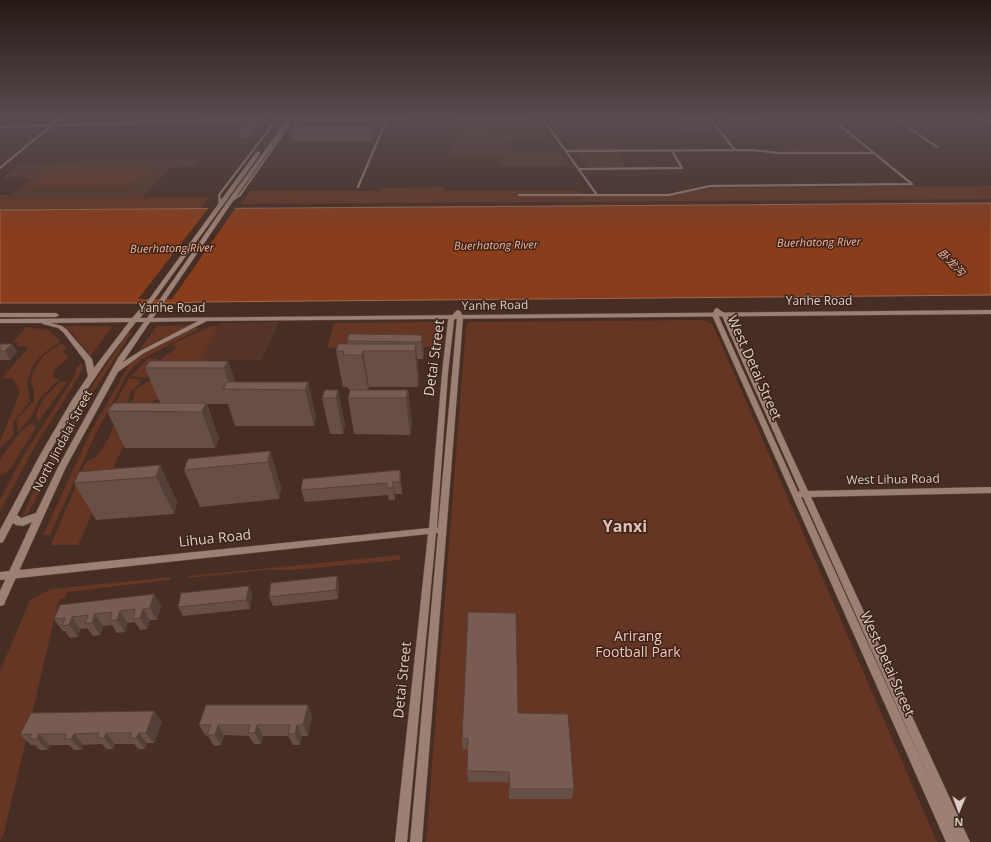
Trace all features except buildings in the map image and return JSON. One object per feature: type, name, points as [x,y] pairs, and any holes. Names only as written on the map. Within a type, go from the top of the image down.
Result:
[{"type":"main road","name":"North Jindalai Street","points":[[0,539],[64,419],[92,376],[136,317],[152,299],[252,158]]},
{"type":"main road","name":"North Jindalai Street","points":[[0,602],[62,467],[113,373],[149,317],[260,158]]},
{"type":"main road","name":"Yanhe Road","points":[[149,317],[208,320],[255,318],[588,315],[991,308]]},
{"type":"main road","name":"Yanhe Road","points":[[719,313],[991,312]]},
{"type":"main road","name":"Yanhe Road","points":[[0,314],[136,317],[457,316]]},
{"type":"main road","name":"Yanhe Road","points":[[0,321],[136,317]]},
{"type":"main road","points":[[113,373],[142,352],[208,320]]},
{"type":"main road","points":[[35,321],[54,325],[65,331],[89,360],[92,376]]},
{"type":"main road","points":[[12,516],[19,522],[39,516]]},
{"type":"street","points":[[1,166],[10,158]]},
{"type":"street","points":[[228,204],[240,195],[266,158]]},
{"type":"street","points":[[358,187],[370,158]]},
{"type":"street","points":[[571,158],[597,195]]},
{"type":"street","points":[[579,169],[682,168],[676,158]]},
{"type":"street","points":[[519,195],[669,195],[710,186],[912,184],[880,158]]},
{"type":"street","name":"West Detai Street","points":[[719,313],[952,842]]},
{"type":"street","name":"Detai Street","points":[[401,842],[437,530],[457,316]]},
{"type":"street","name":"West Lihua Road","points":[[800,494],[991,490]]},
{"type":"street","name":"West Detai Street","points":[[800,494],[964,842]]},
{"type":"street","name":"Detai Street","points":[[416,842],[437,530]]},
{"type":"street","name":"Lihua Road","points":[[0,576],[437,530]]},
{"type":"shaded area","points":[[200,158],[192,166],[171,167],[143,197],[7,198],[31,179],[1,179],[20,164]]},
{"type":"shaded area","points":[[501,158],[565,158],[570,166],[501,166]]},
{"type":"shaded area","points":[[582,158],[620,158],[625,168],[589,168]]},
{"type":"shaded area","points":[[279,322],[262,360],[199,360],[221,323]]},
{"type":"green space","points":[[146,168],[128,186],[27,187],[51,169]]},
{"type":"green space","points":[[991,186],[991,199],[241,204],[250,191],[380,191],[381,188],[444,187],[444,191],[580,191],[584,196],[673,196],[697,190],[716,188]]},
{"type":"green space","points":[[0,195],[10,195],[8,198],[208,197],[201,208],[0,210]]},
{"type":"green space","name":"Arirang Football Park","points":[[707,321],[713,325],[937,842],[426,842],[466,326],[468,322]]},
{"type":"green space","points":[[439,322],[444,325],[441,347],[327,348],[334,323]]},
{"type":"green space","points":[[190,325],[140,350],[157,326]]},
{"type":"green space","points":[[211,326],[219,326],[200,360],[209,360],[200,372],[166,395],[151,402],[137,416],[78,545],[52,545],[86,462],[96,457],[109,438],[115,422],[132,403],[135,390],[155,378],[162,358],[177,348],[173,344]]},
{"type":"green space","points":[[26,327],[48,330],[61,341],[44,353],[33,365],[27,382],[30,401],[13,422],[14,435],[0,448],[0,442],[20,392],[13,379],[2,378],[29,347],[16,346],[19,343],[12,343]]},
{"type":"green space","points":[[63,327],[112,327],[91,356],[72,333]]},
{"type":"green space","points":[[196,327],[199,329],[142,359],[129,371],[95,435],[50,535],[43,535],[91,431],[129,365],[145,353]]},
{"type":"green space","points":[[132,332],[82,410],[28,514],[22,516],[44,470],[87,393],[128,333]]},
{"type":"green space","points":[[62,343],[67,349],[63,351],[68,358],[54,370],[53,377],[59,380],[40,398],[30,419],[18,431],[17,419],[34,401],[34,390],[31,383],[32,375],[36,366],[44,355]]},
{"type":"green space","points":[[149,358],[158,359],[151,376],[144,378],[131,376]]},
{"type":"green space","points":[[82,364],[82,369],[79,376],[34,448],[0,511],[0,500],[22,458],[74,377],[77,366]]},
{"type":"green space","points":[[129,378],[141,380],[138,381],[141,383],[130,392],[127,407],[110,413]]},
{"type":"green space","points":[[61,381],[67,382],[38,422],[36,414],[44,398]]},
{"type":"green space","points":[[30,424],[35,425],[36,428],[10,469],[0,476],[0,459],[21,431]]},
{"type":"green space","points":[[400,555],[400,560],[293,570],[265,570],[189,578],[189,576]]},
{"type":"green space","points":[[171,577],[170,580],[67,592],[65,598],[59,599],[4,833],[0,842],[0,671],[30,600],[51,589]]},
{"type":"water","points":[[991,203],[991,295],[174,303],[0,303],[0,210]]},
{"type":"pier","points":[[210,206],[237,206],[172,299],[138,299]]},
{"type":"district","name":"Yanxi","points":[[625,527]]},
{"type":"water label","name":"Buerhatong River","points":[[819,243]]},
{"type":"water label","name":"Buerhatong River","points":[[496,246]]},
{"type":"water label","name":"Buerhatong River","points":[[172,249]]},
{"type":"water label","name":"卧龙沟","points":[[951,263]]}]
